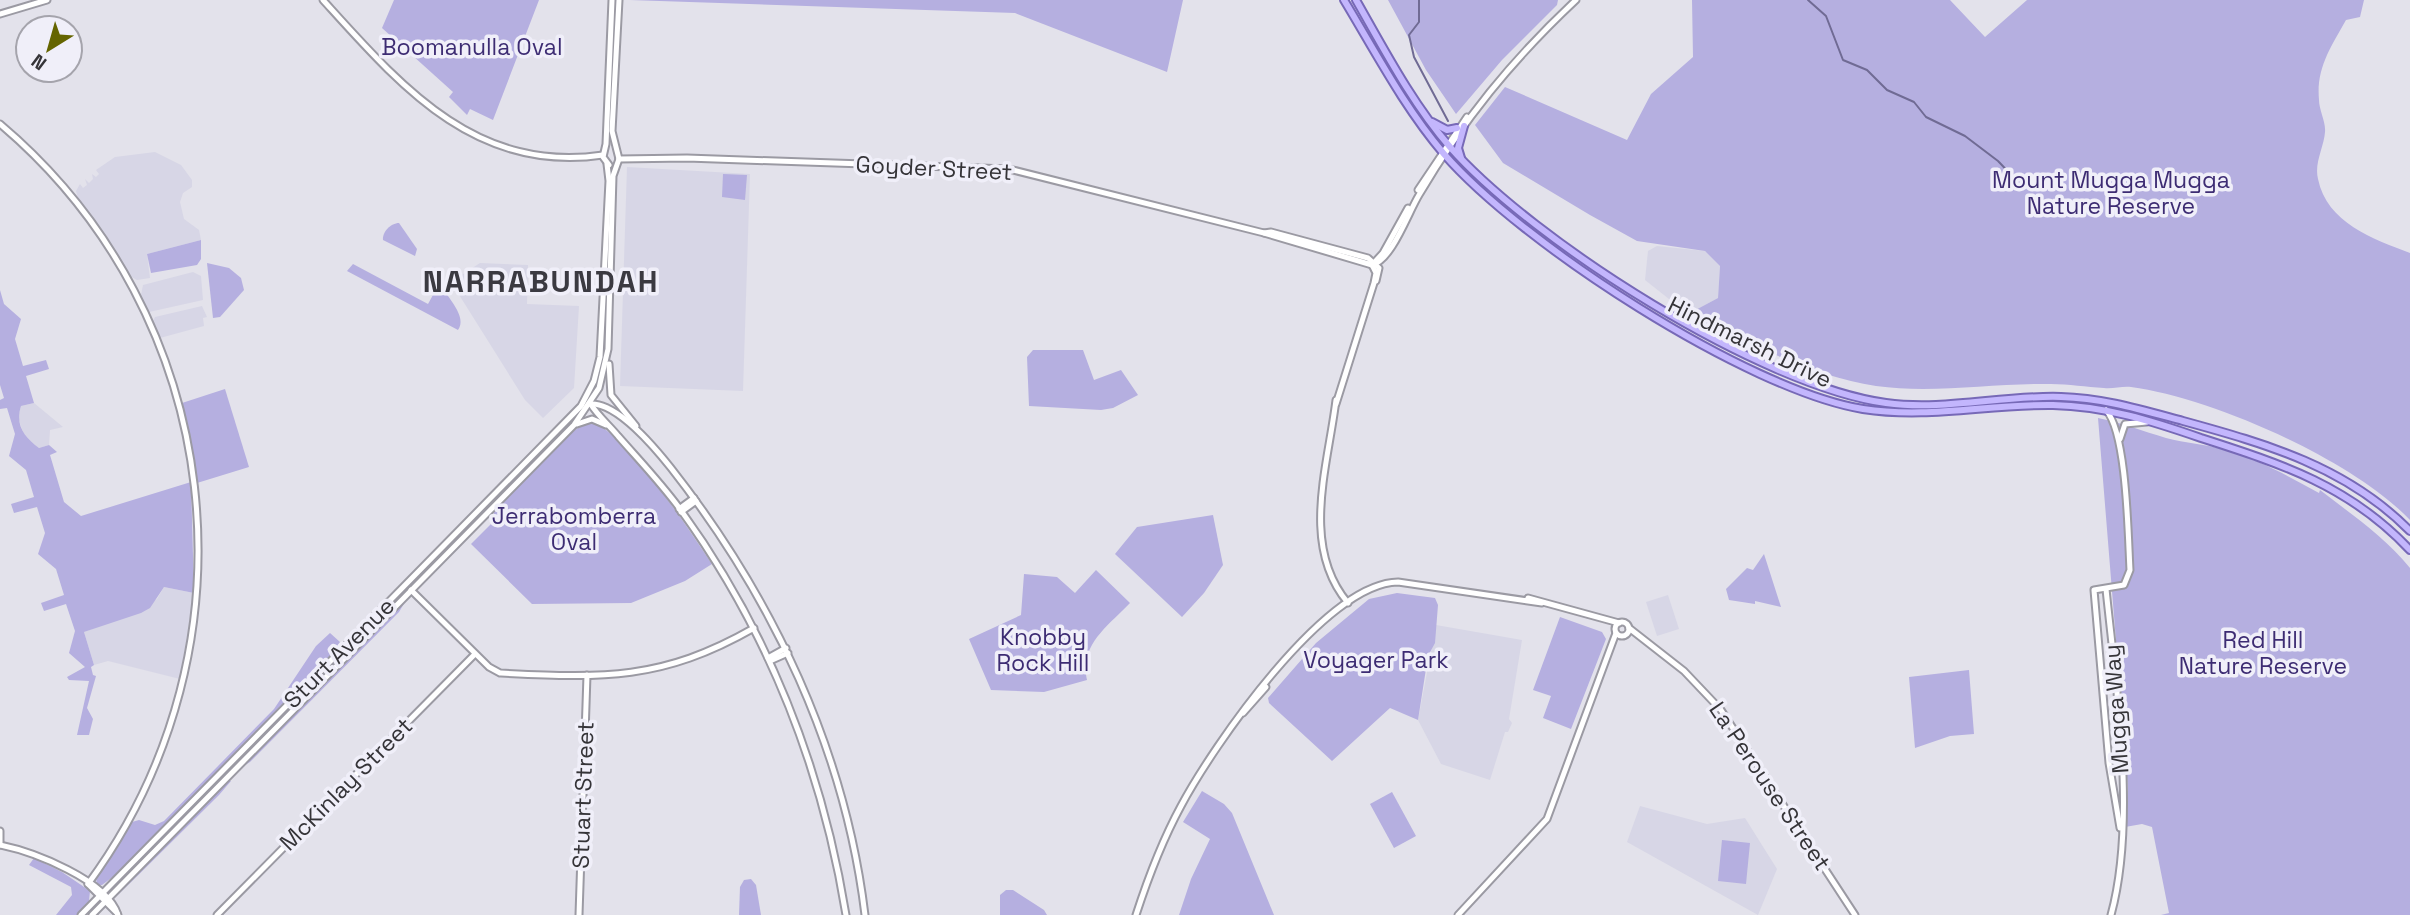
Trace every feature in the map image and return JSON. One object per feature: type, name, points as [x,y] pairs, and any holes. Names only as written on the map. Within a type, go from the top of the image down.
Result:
[{"type":"main road","name":"Hindmarsh Drive","points":[[1344,0],[1398,92],[1443,152],[1511,217],[1603,283],[1712,347],[1806,393],[1852,407],[1903,414],[1944,414],[2042,405],[2106,410],[2153,422],[2287,466],[2322,482],[2365,510],[2410,550]]},
{"type":"main road","name":"Hindmarsh Drive","points":[[1356,0],[1428,119],[1463,161],[1514,207],[1611,276],[1717,339],[1808,383],[1846,395],[1903,405],[1942,405],[2044,397],[2121,404],[2300,456],[2361,490],[2410,531]]},
{"type":"main road","points":[[1428,119],[1447,130],[1460,127],[1458,148],[1463,161]]},
{"type":"street","points":[[0,14],[47,0]]},
{"type":"street","points":[[323,0],[395,78],[448,121],[488,142],[511,149],[589,157],[618,156]]},
{"type":"street","name":"Sturt Avenue","points":[[81,915],[549,440],[588,394],[600,356],[609,181],[604,157],[612,0]]},
{"type":"street","points":[[619,0],[612,131],[618,156],[609,296],[608,351],[611,395],[695,499],[739,563],[787,651],[831,764],[852,842],[865,915]]},
{"type":"street","points":[[1348,603],[1329,575],[1322,543],[1324,476],[1336,404],[1374,283],[1374,263],[1383,253],[1443,152],[1469,115],[1534,39],[1576,0]]},
{"type":"street","points":[[609,61],[617,61]]},
{"type":"street","points":[[0,124],[70,191],[134,287],[173,381],[194,479],[199,524],[198,581],[193,632],[181,690],[160,755],[141,799],[88,884]]},
{"type":"street","points":[[604,157],[618,156]]},
{"type":"street","name":"Goyder Street","points":[[618,156],[1009,169],[1264,233],[1271,232],[1319,249],[1374,263]]},
{"type":"street","points":[[603,301],[609,296]]},
{"type":"street","name":"Sturt Avenue","points":[[92,915],[574,425],[599,388],[608,351]]},
{"type":"street","points":[[588,394],[590,404],[680,510],[710,552],[754,628],[800,733],[822,800],[846,915]]},
{"type":"street","points":[[549,440],[583,407],[599,404],[653,445]]},
{"type":"street","points":[[2106,410],[2114,420],[2119,442],[2130,573],[2124,585],[2106,589]]},
{"type":"street","points":[[574,425],[592,419],[613,430]]},
{"type":"street","points":[[613,430],[615,423],[622,419]]},
{"type":"street","points":[[2119,442],[2126,423],[2153,422]]},
{"type":"street","points":[[680,510],[695,499]]},
{"type":"street","name":"La Perouse Street","points":[[1136,915],[1154,862],[1180,807],[1214,751],[1271,678],[1316,629],[1367,589],[1391,582],[1542,603],[1605,621],[1620,632],[1641,640]]},
{"type":"street","points":[[405,585],[492,670],[500,673],[627,674],[671,666],[730,642],[754,628]]},
{"type":"street","name":"Mugga Way","points":[[2110,915],[2118,879],[2120,828],[2122,763],[2106,589],[2094,590],[2109,763],[2120,828]]},
{"type":"street","points":[[1458,915],[1547,819],[1620,632],[1625,623],[1629,628],[1620,632]]},
{"type":"street","name":"La Perouse Street","points":[[1629,628],[1688,674],[1721,710],[1855,915]]},
{"type":"street","points":[[769,660],[787,651]]},
{"type":"street","name":"McKinlay Street","points":[[217,915],[475,654]]},
{"type":"street","name":"Stuart Street","points":[[579,915],[587,675]]},
{"type":"street","points":[[0,831],[0,845],[50,860],[88,884],[117,914]]},
{"type":"shaded area","points":[[155,152],[181,165],[192,180],[192,187],[183,193],[180,202],[184,219],[199,230],[201,240],[147,254],[150,278],[137,280],[130,276],[76,191],[80,184],[83,188],[87,185],[85,179],[89,183],[93,179],[92,174],[96,177],[99,174],[96,170],[115,157]]},
{"type":"shaded area","points":[[627,167],[750,174],[743,391],[620,386]]},
{"type":"shaded area","points":[[1657,246],[1705,251],[1720,266],[1718,298],[1688,314],[1645,280],[1648,251]]},
{"type":"shaded area","points":[[480,263],[528,265],[527,304],[579,306],[574,388],[543,418],[525,400],[451,282]]},
{"type":"shaded area","points":[[193,272],[201,276],[203,300],[149,312],[141,295],[143,285]]},
{"type":"shaded area","points":[[202,306],[207,317],[203,318],[204,326],[160,338],[153,321],[155,317]]},
{"type":"shaded area","points":[[34,403],[63,427],[50,430],[49,445],[39,448],[25,438],[18,417],[21,406]]},
{"type":"shaded area","points":[[164,587],[194,593],[180,679],[108,661],[94,665],[84,632],[140,611],[157,599]]},
{"type":"shaded area","points":[[1668,595],[1679,629],[1657,636],[1646,602]]},
{"type":"shaded area","points":[[1436,625],[1522,640],[1509,719],[1512,723],[1508,732],[1505,732],[1490,780],[1441,764],[1418,720]]},
{"type":"shaded area","points":[[1640,806],[1707,824],[1745,818],[1777,869],[1758,915],[1627,842]]},
{"type":"green space","name":"Boomanulla Oval","points":[[394,0],[539,0],[493,120],[470,109],[467,115],[449,97],[453,92],[382,28]]},
{"type":"green space","points":[[630,0],[1183,0],[1167,72],[1015,13]]},
{"type":"green space","points":[[1388,0],[1558,0],[1557,5],[1502,60],[1456,114],[1426,70]]},
{"type":"green space","name":"Mount Mugga Mugga Nature Reserve","points":[[1692,0],[1950,0],[1985,37],[2027,0],[2364,0],[2360,17],[2346,20],[2322,68],[2319,100],[2325,132],[2317,173],[2323,194],[2341,218],[2367,235],[2410,253],[2410,520],[2354,475],[2318,454],[2240,418],[2164,393],[2131,387],[2058,384],[1941,389],[1876,386],[1803,366],[1688,314],[1718,298],[1720,266],[1705,251],[1637,241],[1503,163],[1475,125],[1505,87],[1627,140],[1651,94],[1693,57]]},
{"type":"green space","points":[[723,174],[747,175],[745,200],[722,197]]},
{"type":"green space","points":[[399,223],[417,249],[415,256],[383,240],[388,228]]},
{"type":"green space","points":[[201,240],[201,259],[197,265],[151,273],[147,254]]},
{"type":"green space","points":[[207,263],[229,268],[241,278],[244,290],[220,317],[213,318]]},
{"type":"green space","points":[[353,264],[428,304],[439,284],[458,313],[458,330],[347,271]]},
{"type":"green space","points":[[0,290],[4,304],[21,319],[15,339],[23,366],[46,360],[49,369],[26,376],[34,403],[21,406],[19,419],[25,435],[34,444],[39,448],[49,445],[57,452],[50,455],[64,502],[81,516],[191,482],[194,593],[164,587],[150,608],[84,632],[94,665],[91,667],[93,675],[96,676],[87,708],[93,719],[89,735],[77,735],[89,681],[69,680],[67,677],[85,667],[69,653],[75,631],[66,604],[44,611],[41,603],[64,595],[56,569],[38,554],[45,533],[37,507],[14,513],[11,504],[34,497],[26,470],[9,456],[15,434],[7,408],[0,409],[0,400],[4,398],[0,385]]},
{"type":"green space","points":[[1033,350],[1083,350],[1094,380],[1121,370],[1138,395],[1113,408],[1101,410],[1029,406],[1027,357]]},
{"type":"green space","points":[[225,389],[249,467],[197,483],[182,403]]},
{"type":"green space","name":"Red Hill Nature Reserve","points":[[2098,418],[2166,438],[2238,454],[2274,469],[2319,493],[2320,490],[2379,536],[2410,568],[2410,915],[2161,915],[2169,913],[2152,827],[2142,824],[2125,827],[2128,789]]},
{"type":"green space","name":"Jerrabomberra Oval","points":[[592,421],[623,445],[640,464],[712,564],[685,581],[631,603],[532,604],[471,544],[493,522],[503,521],[492,512],[540,461],[568,436]]},
{"type":"green space","points":[[561,434],[432,566],[438,555]]},
{"type":"green space","points":[[1213,515],[1223,565],[1204,593],[1182,617],[1115,554],[1137,527]]},
{"type":"green space","points":[[1764,554],[1781,607],[1755,601],[1755,604],[1729,600],[1726,589],[1747,568],[1753,570]]},
{"type":"green space","name":"Knobby Rock Hill","points":[[1096,570],[1130,603],[1091,646],[1087,656],[1087,680],[1044,692],[991,690],[969,639],[1021,615],[1024,574],[1057,577],[1075,593]]},
{"type":"green space","name":"Voyager Park","points":[[1397,593],[1435,598],[1438,605],[1435,643],[1428,656],[1418,720],[1390,708],[1332,761],[1269,703],[1268,698],[1316,643],[1369,599]]},
{"type":"green space","points":[[405,602],[399,612],[245,765]]},
{"type":"green space","points":[[1560,617],[1602,632],[1606,639],[1571,729],[1543,718],[1551,696],[1533,690]]},
{"type":"green space","points":[[330,633],[340,642],[331,656],[118,873],[102,885],[97,885],[96,878],[132,822],[139,820],[155,825],[164,821],[274,709],[316,646]]},
{"type":"green space","points":[[1969,670],[1974,734],[1950,736],[1915,748],[1909,677]]},
{"type":"green space","points":[[228,781],[231,781],[219,795],[114,899]]},
{"type":"green space","points":[[1202,791],[1224,804],[1232,813],[1274,915],[1179,915],[1191,879],[1210,839],[1183,822]]},
{"type":"green space","points":[[1392,792],[1416,836],[1394,848],[1370,804]]},
{"type":"green space","points":[[1722,840],[1750,843],[1746,884],[1718,881]]},
{"type":"green space","points":[[34,858],[62,872],[90,891],[89,901],[77,915],[56,915],[72,895],[71,887],[29,865]]},
{"type":"green space","points":[[751,879],[756,885],[761,915],[739,915],[740,887],[744,880]]},
{"type":"green space","points":[[1006,890],[1013,890],[1044,910],[1047,915],[1000,915],[1000,895]]},
{"type":"waterway","points":[[1419,0],[1419,22],[1409,35],[1414,57],[1448,121]]},
{"type":"waterway","points":[[1808,0],[1826,16],[1843,60],[1867,70],[1887,90],[1914,102],[1926,117],[1965,136],[1998,161],[2017,181]]},
{"type":"district","name":"NARRABUNDAH","points":[[541,281]]}]
